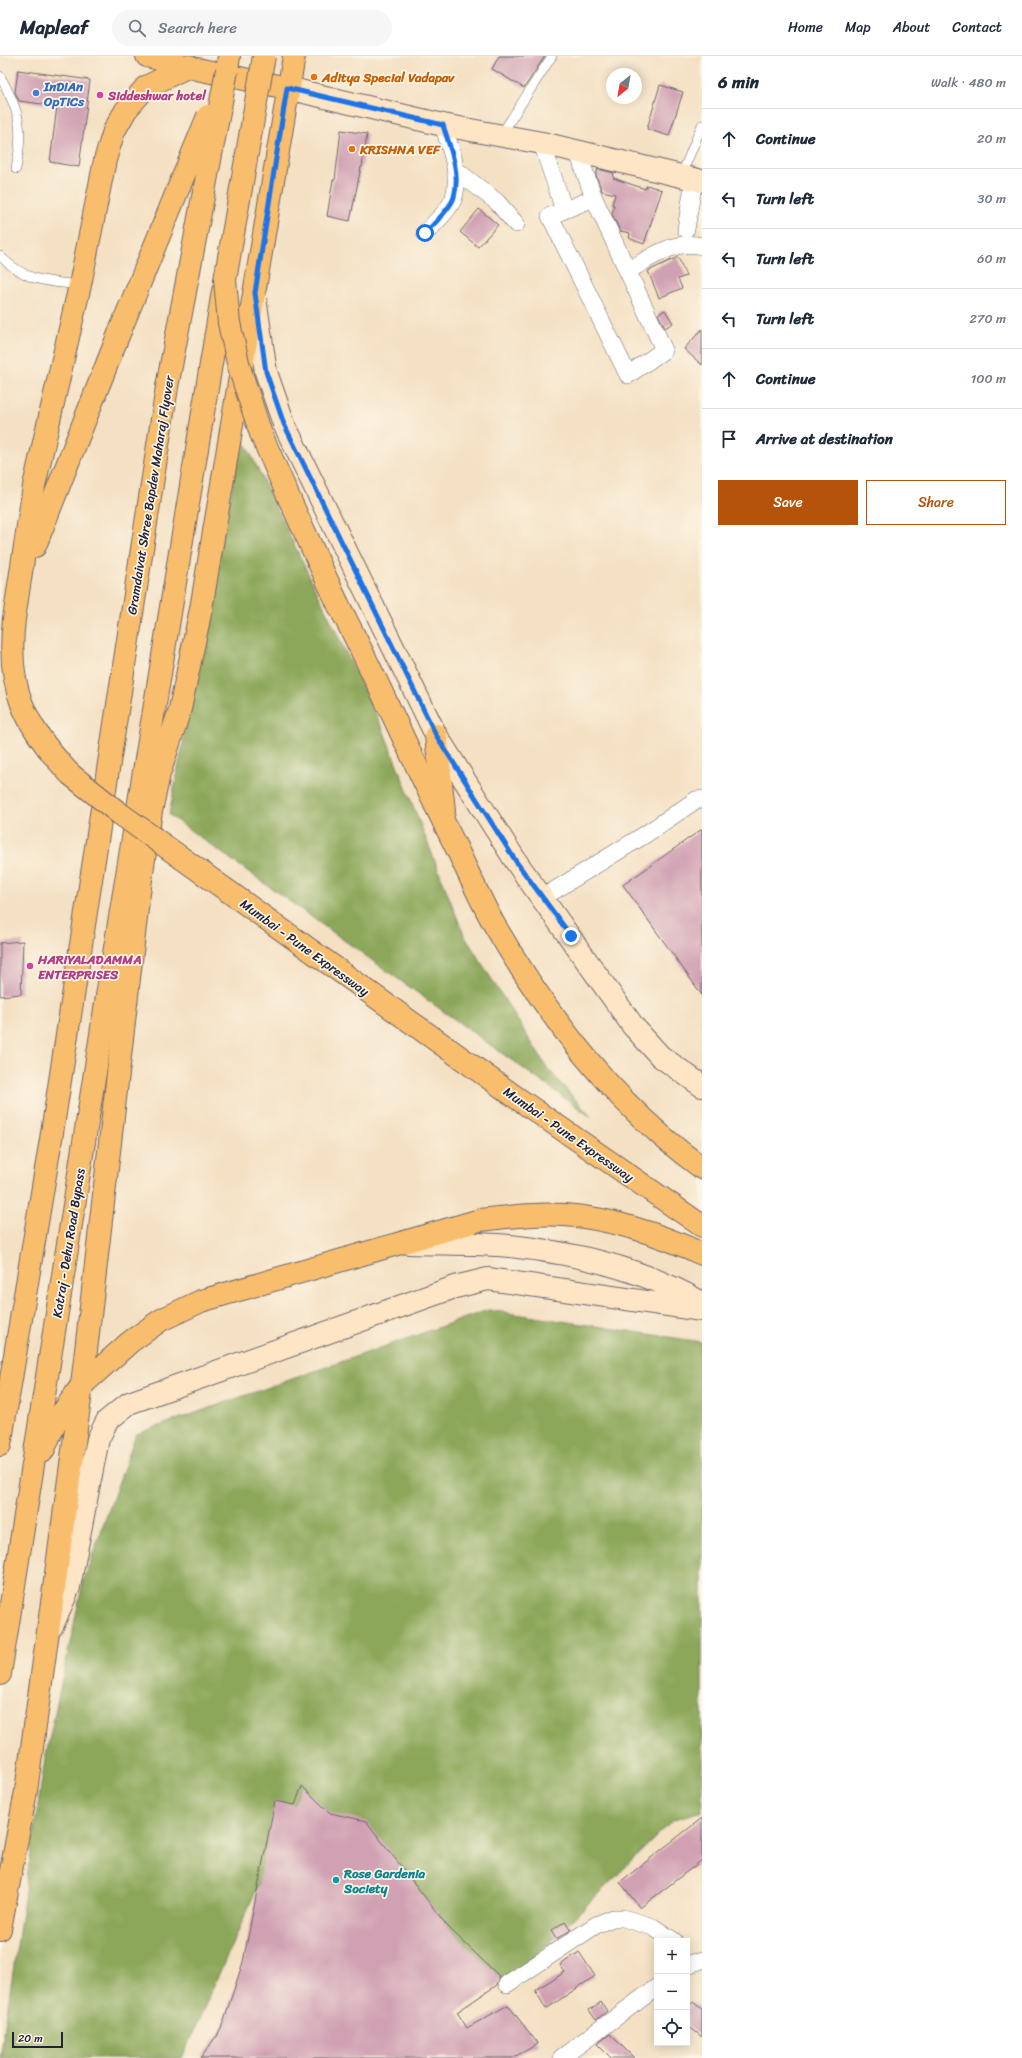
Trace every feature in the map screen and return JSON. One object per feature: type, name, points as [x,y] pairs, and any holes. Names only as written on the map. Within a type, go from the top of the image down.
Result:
[{"type":"main road","points":[[147,56],[193,62],[287,88]]},
{"type":"main road","points":[[0,1929],[26,1790],[82,1385],[138,900],[144,815],[205,393],[264,56]]},
{"type":"main road","points":[[144,815],[180,709],[201,609],[255,293],[287,88],[294,56]]},
{"type":"main road","points":[[18,598],[34,486],[80,285],[105,160],[114,131],[126,110],[146,87],[193,62]]},
{"type":"main road","points":[[18,598],[41,530],[228,63]]},
{"type":"main road","name":"Gramdaivat Shree Bapdev Maharaj Flyover","points":[[0,1445],[51,1140],[167,387],[228,63]]},
{"type":"main road","points":[[225,280],[230,323],[239,367],[261,434],[338,604],[445,826],[495,925],[542,997],[583,1055],[628,1104],[665,1138],[702,1168]]},
{"type":"main road","name":"Mumbai - Pune Expressway","points":[[18,598],[11,654],[16,687],[27,718],[35,731],[55,758],[70,774],[119,813],[517,1098],[702,1226]]},
{"type":"main road","points":[[436,735],[445,826]]},
{"type":"main road","name":"Katraj - Dehu Road Bypass","points":[[0,1674],[144,815]]},
{"type":"main road","points":[[32,1477],[56,1424],[82,1385],[130,1342],[161,1320],[201,1301],[480,1220],[522,1215],[564,1215],[599,1219],[639,1230],[702,1254]]},
{"type":"street","points":[[287,88],[443,125],[542,143],[578,153],[692,179],[686,229]]},
{"type":"street","points":[[425,233],[439,218],[454,198],[456,170],[443,125]]},
{"type":"street","points":[[542,143],[564,210]]},
{"type":"street","points":[[578,153],[594,198],[664,350],[628,375],[550,216],[594,198]]},
{"type":"street","points":[[456,170],[497,202],[516,224]]},
{"type":"street","points":[[636,266],[654,255],[682,244],[702,246]]},
{"type":"street","points":[[255,293],[266,372],[284,424],[436,735],[517,863],[609,993],[648,1044],[660,1056],[702,1086]]},
{"type":"street","points":[[542,898],[696,800],[702,799]]},
{"type":"street","points":[[403,1242],[509,1246],[548,1252],[642,1273],[676,1287],[702,1303]]},
{"type":"street","points":[[47,1636],[69,1587],[98,1439],[107,1421],[128,1403],[455,1287],[488,1279],[702,1310]]},
{"type":"street","points":[[507,1984],[596,1925],[613,1918],[623,1918],[653,1927],[670,1938]]},
{"type":"street","points":[[561,2058],[654,1989]]},
{"type":"lane","points":[[501,135],[552,56]]},
{"type":"lane","points":[[0,76],[19,116],[21,134],[16,168]]},
{"type":"lane","points":[[692,179],[702,125]]},
{"type":"lane","points":[[0,256],[25,276],[40,280],[80,285]]},
{"type":"green space","points":[[242,436],[382,727],[464,935],[548,1069],[591,1117],[169,815]]},
{"type":"green space","points":[[488,1310],[702,1342],[702,1811],[674,1819],[507,1984],[302,1786],[182,2058],[0,2058],[45,1759],[83,1582],[136,1434]]},
{"type":"building","points":[[499,56],[545,56],[524,88],[492,69]]},
{"type":"building","points":[[18,70],[90,80],[79,167],[50,162],[57,106],[19,101],[15,92]]},
{"type":"building","points":[[660,85],[683,92],[669,136],[647,129]]},
{"type":"building","points":[[341,130],[367,134],[362,167],[350,221],[327,216],[333,180],[335,180]]},
{"type":"building","points":[[598,169],[614,173],[613,178],[645,189],[647,185],[662,190],[644,244],[629,238],[630,233],[620,231],[612,214],[614,205],[612,205],[615,194],[602,191],[596,175]]},
{"type":"building","points":[[479,209],[498,225],[478,247],[460,232]]},
{"type":"building","points":[[678,257],[686,276],[678,279],[682,288],[659,298],[648,271]]},
{"type":"building","points":[[665,310],[673,323],[665,328],[658,314]]},
{"type":"building","points":[[702,329],[702,365],[684,349]]},
{"type":"building","points":[[702,829],[702,995],[623,885]]},
{"type":"building","points":[[23,941],[21,994],[0,996],[0,943]]},
{"type":"building","name":"Rose Gardenia Society","points":[[302,1786],[330,1813],[366,1821],[448,1927],[500,1977],[497,1985],[457,2012],[467,2028],[508,2005],[538,2044],[512,2058],[201,2058],[221,2029],[243,1962],[275,1801],[295,1805]]},
{"type":"building","points":[[702,1818],[702,1860],[640,1908],[620,1882]]},
{"type":"building","points":[[565,1921],[571,1930],[556,1939],[551,1931]]},
{"type":"building","points":[[579,1952],[595,1976],[546,2009],[535,1990],[565,1972],[560,1965]]},
{"type":"building","points":[[601,2002],[607,2011],[596,2020],[589,2010]]},
{"type":"building","points":[[693,2002],[702,2009],[702,2037],[690,2027],[690,2006]]},
{"type":"building","points":[[610,2034],[634,2058],[611,2058],[597,2044]]},
{"type":"place","name":"Aditya Special Vadapav","points":[[314,77]]},
{"type":"place","name":"InDiAn OpTiCs","points":[[36,93]]},
{"type":"place","name":"Siddeshwar hotel","points":[[100,95]]},
{"type":"place","name":"KRISHNA VEF","points":[[352,149]]},
{"type":"place","name":"HARIYALADAMMA ENTERPRISES","points":[[30,966]]},
{"type":"place","name":"Rose Gardenia Society","points":[[336,1880]]},
{"type":"route","points":[[425,233],[439,218],[454,198],[456,170],[443,125],[287,88],[255,293],[266,372],[284,424],[436,735],[517,863],[571,936]]}]
